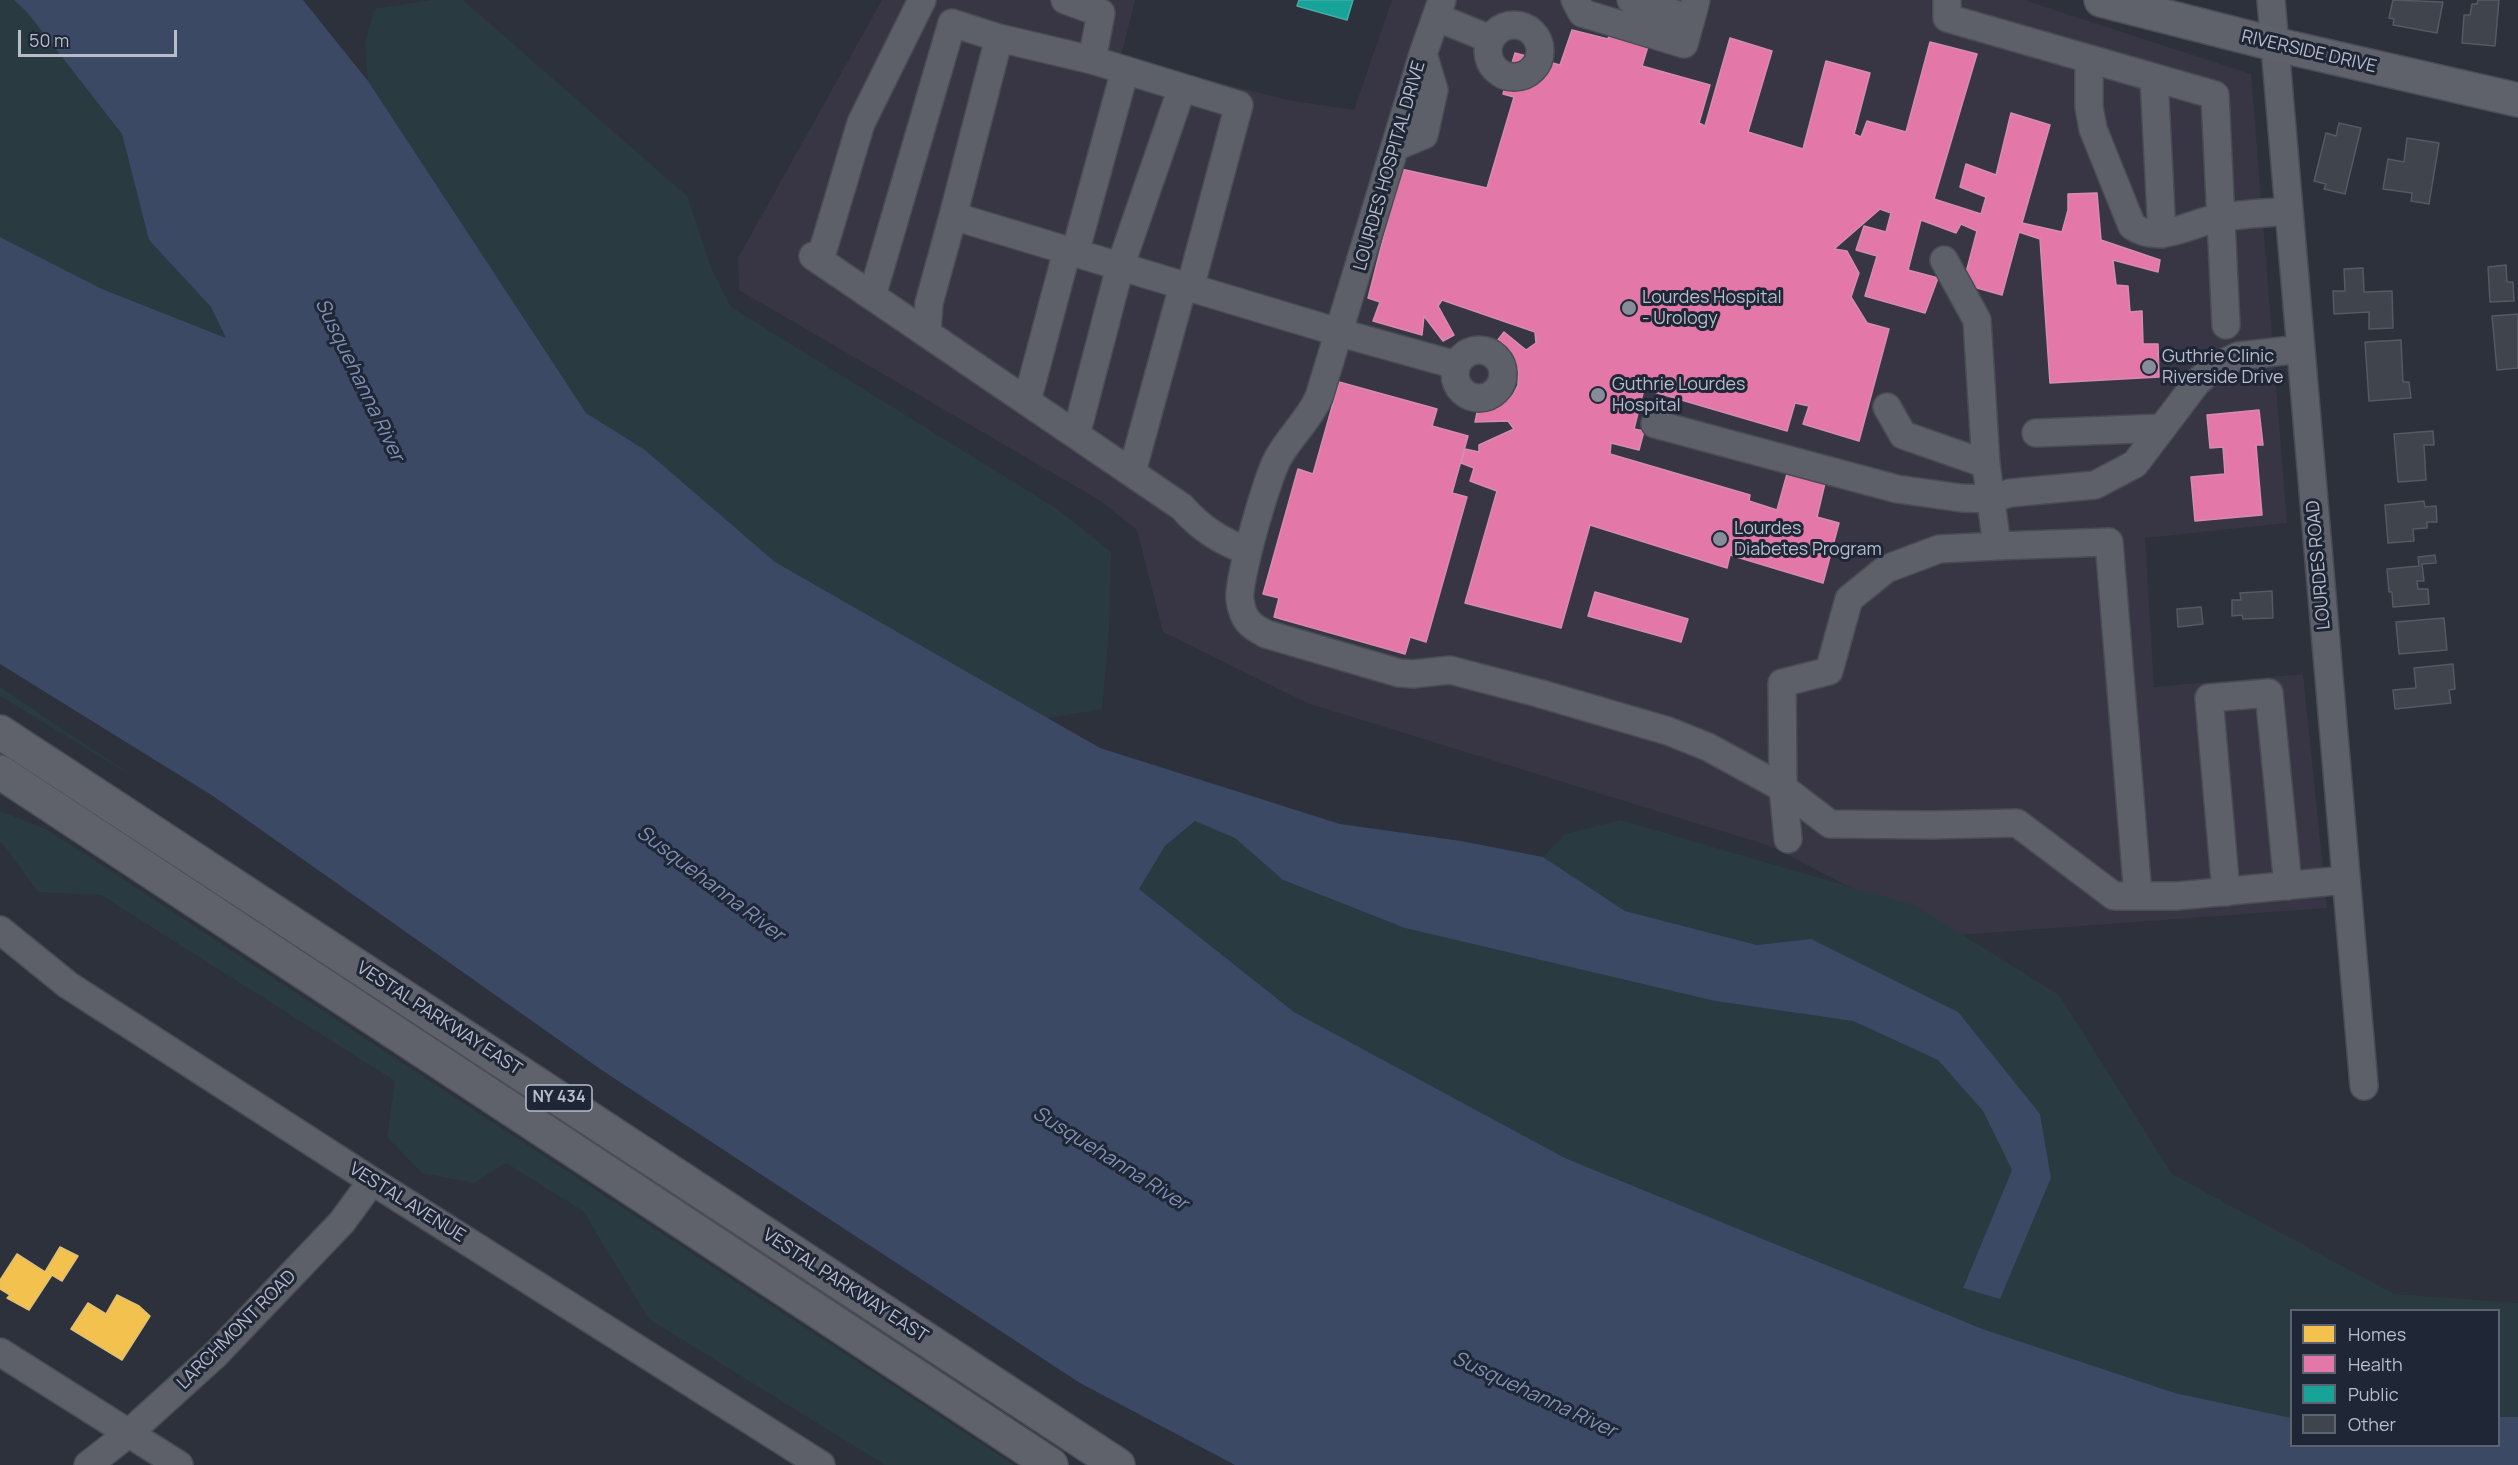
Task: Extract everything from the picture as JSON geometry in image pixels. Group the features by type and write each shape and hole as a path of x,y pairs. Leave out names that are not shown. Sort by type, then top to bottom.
{"main road":[{"name":"RIVERSIDE DRIVE","path":"2102,0 2274,44 2518,100"},
{"name":"VESTAL PARKWAY EAST","path":"0,732 1118,1465"},
{"name":"VESTAL PARKWAY EAST","path":"0,772 1052,1465"}],"street":[{"path":"1065,0 1101,13 1092,60"},
{"path":"1575,0 1582,13 1684,44 1694,9 1631,0"},
{"path":"1947,0 1947,18 2214,95 2226,325"},
{"name":"LOURDES ROAD","path":"2271,0 2364,1086"},
{"path":"1132,472 1239,105 1092,60 999,38 952,23 919,4 861,123 816,258 1132,472 1182,507 1213,535 1248,551"},
{"path":"1439,8 1490,39"},
{"name":"LOURDES HOSPITAL DRIVE","path":"1439,8 1423,54 1341,333 1312,413 1276,460 1248,551 1239,597 1248,624 1266,634 1335,644 1400,673 1450,670 1657,728 1707,747 1783,788"},
{"path":"872,296 952,23"},
{"path":"927,333 929,303 954,216 999,38"},
{"path":"2089,60 2089,107 2093,129 2128,220 2139,231 2162,234 2221,217 2289,211"},
{"path":"1027,401 1125,70"},
{"path":"2154,78 2162,234"},
{"path":"1076,435 1120,267 1182,88"},
{"path":"954,216 1186,287 1456,365"},
{"path":"1944,260 1977,320 1986,464 1997,546"},
{"path":"1655,424 1897,489 1961,498 1990,499 2010,493 2095,485 2135,464 2197,382 2215,367 2238,356 2301,349"},
{"path":"1887,407 1903,435 1986,464"},
{"path":"2036,433 2162,428"},
{"path":"1788,839 1783,788 1782,683 1829,671 1849,598 1886,569 1939,549 2109,542 2138,896"},
{"path":"2226,892 2209,698 2269,693 2288,886"},
{"path":"1783,788 1830,824 2018,823 2114,896 2177,896 2346,880"},
{"name":"VESTAL AVENUE","path":"0,930 68,985 811,1462"},
{"name":"LARCHMONT ROAD","path":"88,1465 129,1433 215,1356 342,1222 372,1181"},
{"path":"0,1352 179,1465"}],"shaded area":[{"path":"0,0 14,0 27,11 122,134 149,240 211,307 227,339 102,289 0,237"},
{"path":"431,0 463,0 687,196 711,267 731,307 1057,509 1111,552 1109,630 1102,709 1047,718 775,562 645,450 586,413 368,81 365,44 374,9"},
{"name":"Guthrie Lourdes Hospital","path":"882,0 1135,0 1121,57 1287,100 1354,110 1392,0 2024,0 2251,74 2287,523 2145,538 2154,687 2303,674 2327,908 1945,936 1770,846 1307,703 1163,632 1137,530 1099,500 739,290 738,258"},
{"path":"0,687 137,779 0,696"},
{"path":"0,811 48,830 1014,1465 885,1465 649,1319 583,1211 506,1163 474,1183 422,1173 387,1137 395,1081 101,895 38,892 0,843"},
{"path":"1620,820 1916,906 2059,995 2172,1174 2394,1294 2518,1303 2518,1417 2500,1417 2500,1309 2290,1309 2290,1418 2175,1393 1985,1330 1565,1158 1294,1012 1139,889 1165,846 1196,821 1235,838 1283,880 1405,928 1715,1001 1853,1021 1938,1060 1983,1111 2012,1170 1963,1287 2000,1299 2051,1178 2040,1114 1811,939 1758,945 1625,911 1543,857 1565,834"}],"water":[{"name":"Susquehanna River","path":"14,0 303,0 368,81 586,413 645,450 775,562 1100,748 1340,824 1461,841 1543,857 1625,911 1757,945 1811,939 1958,1012 2040,1114 2051,1178 2000,1299 1963,1288 2012,1170 1983,1111 1938,1060 1853,1021 1715,1001 1405,928 1283,880 1235,838 1195,821 1165,846 1139,889 1294,1012 1565,1158 1985,1330 2175,1393 2290,1418 2290,1447 2500,1447 2500,1417 2518,1417 2518,1465 1235,1465 1080,1383 603,1071 213,796 0,664 0,237 102,289 226,338 211,307 149,240 122,134 27,12"}],"building: Homes":[{"path":"60,1247 78,1256 62,1281 52,1275 29,1310 7,1298 10,1295 0,1289 0,1280 17,1254 45,1272"},
{"path":"117,1295 139,1306 150,1316 122,1360 71,1329 88,1303 106,1314"}],"building: Health":[{"path":"1617,9 1656,20 1642,66 1710,85 1699,123 1705,126 1730,38 1772,51 1748,132 1803,149 1826,61 1870,73 1854,134 1861,137 1867,121 1906,132 1930,42 1977,54 1934,199 1981,214 1986,197 1960,187 1966,164 1996,175 2011,113 2050,125 2022,223 2062,232 2068,210 2068,194 2097,193 2101,240 2160,260 2158,272 2113,260 2116,285 2128,286 2130,312 2142,311 2143,344 2158,344 2159,377 2050,383 2040,239 2019,232 2002,295 1963,284 1977,231 1961,224 1956,233 1921,220 1908,270 1938,278 1925,313 1865,296 1877,256 1856,250 1864,226 1886,232 1891,213 1880,209 1834,249 1847,251 1859,273 1851,297 1867,323 1889,329 1859,441 1803,424 1809,406 1795,403 1787,431 1644,389 1634,429 1644,431 1639,450 1611,443 1610,454 1750,495 1749,501 1777,510 1787,474 1825,483 1817,517 1839,523 1823,583 1730,555 1727,568 1590,525 1561,628 1465,603 1497,491 1470,481 1474,468 1461,463 1465,449 1479,452 1479,445 1514,429 1508,421 1475,422 1479,404 1496,404 1513,395 1518,385 1518,370 1509,358 1494,345 1504,332 1526,350 1536,343 1535,332 1442,300 1438,306 1454,335 1443,341 1424,316 1422,335 1373,321 1380,302 1368,298 1401,169 1487,188 1514,97 1503,94 1515,53 1560,65 1572,30 1608,39"},
{"path":"1339,382 1437,409 1432,426 1468,436 1452,493 1467,497 1426,642 1410,637 1405,654 1274,617 1279,598 1263,594 1298,469 1313,474"},
{"path":"2259,410 2263,445 2256,445 2262,515 2195,521 2191,477 2225,474 2223,447 2210,448 2207,415"},
{"path":"1595,592 1688,619 1681,642 1588,616"}],"building: Public":[{"path":"1299,0 1353,0 1347,20 1297,6"}],"building: Other":[{"path":"2393,0 2443,2 2437,33 2393,25 2394,19 2389,18"},
{"path":"2478,0 2499,0 2495,46 2462,43 2464,15 2470,15 2472,4 2477,4"},
{"path":"2339,123 2361,128 2345,194 2324,189 2326,184 2314,181 2326,133 2336,136"},
{"path":"2407,138 2439,143 2429,204 2411,201 2412,193 2383,189 2388,159 2404,162"},
{"path":"2506,265 2507,282 2513,282 2514,301 2490,302 2488,267"},
{"path":"2363,268 2364,292 2392,291 2393,328 2369,329 2369,312 2334,314 2333,291 2345,291 2344,269"},
{"path":"2518,314 2518,368 2497,370 2492,316"},
{"path":"2401,340 2403,382 2409,382 2411,398 2369,401 2365,342"},
{"path":"2433,431 2434,445 2424,445 2426,480 2398,482 2394,434"},
{"path":"2424,501 2425,507 2436,506 2437,522 2427,522 2427,528 2413,529 2414,541 2388,543 2385,505"},
{"path":"2435,555 2436,563 2422,564 2424,581 2417,581 2418,589 2428,589 2429,604 2393,607 2387,569 2419,566 2418,557"},
{"path":"2272,591 2273,618 2243,619 2242,615 2232,616 2232,600 2241,600 2240,593"},
{"path":"2201,607 2203,624 2178,627 2177,609"},
{"path":"2444,618 2447,650 2399,654 2396,622"},
{"path":"2453,664 2455,689 2449,690 2451,703 2395,709 2393,690 2416,688 2414,668"}],"place":[{"name":"Lourdes Hospital - Urology","path":"1629,308"},
{"name":"Guthrie Clinic Riverside Drive","path":"2149,367"},
{"name":"Guthrie Lourdes Hospital","path":"1598,395"},
{"name":"Lourdes Diabetes Program","path":"1720,539"}]}
